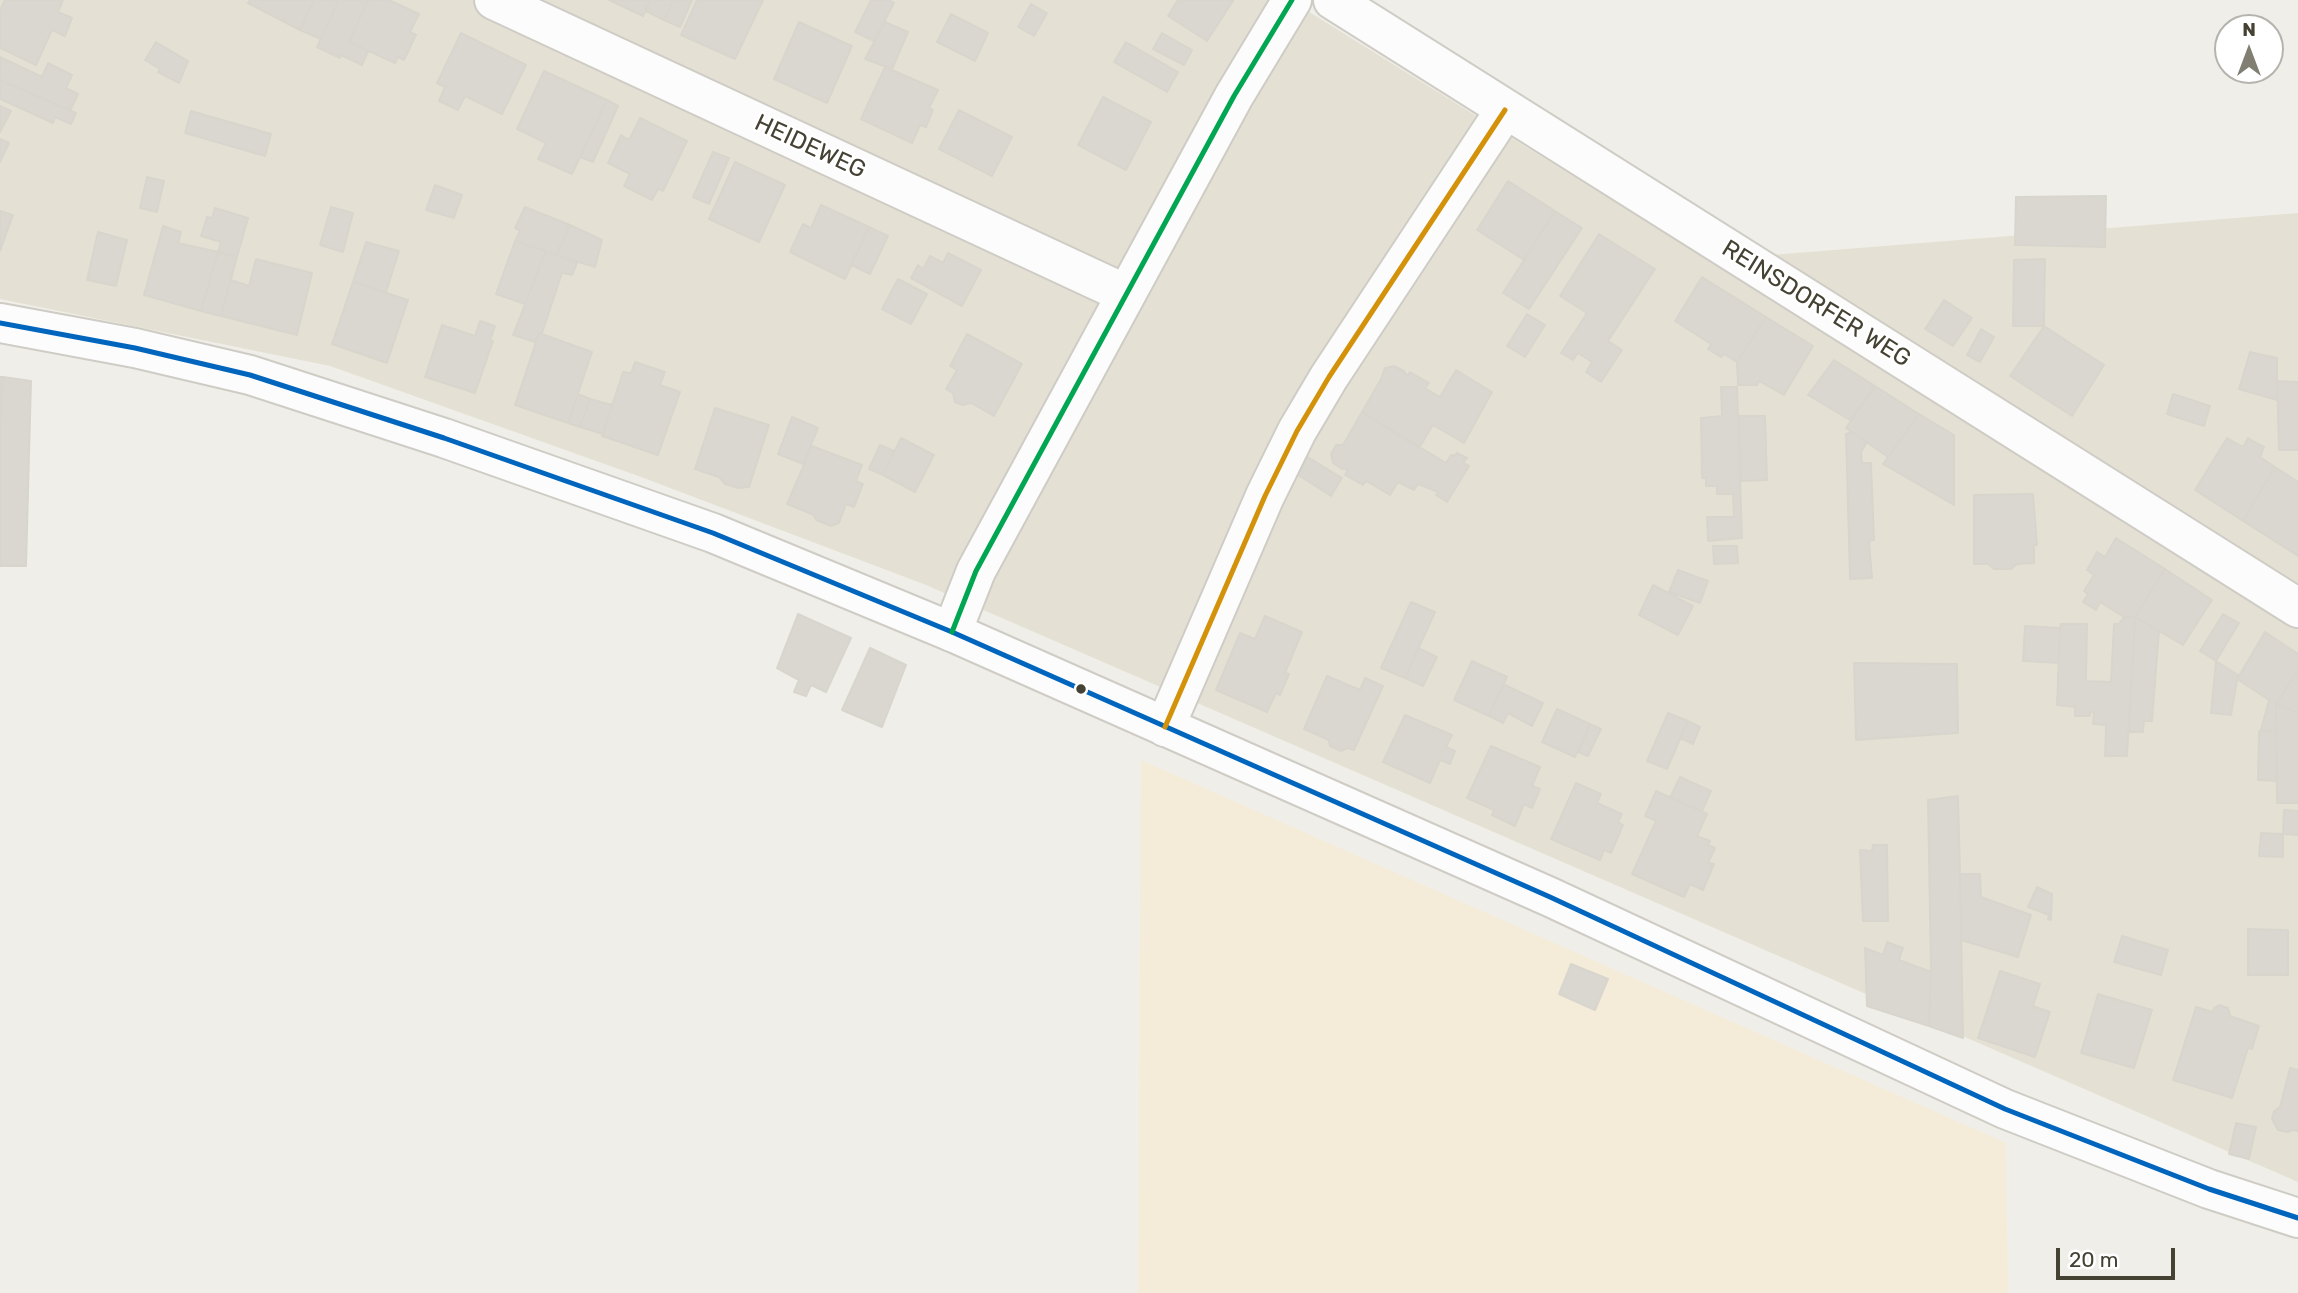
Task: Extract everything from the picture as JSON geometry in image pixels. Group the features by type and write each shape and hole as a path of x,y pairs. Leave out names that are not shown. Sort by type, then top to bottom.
{"street":[{"name":"HEIDEWEG","path":"494,0 1126,294"},
{"path":"952,632 976,571 1234,96 1292,0"},
{"name":"REINSDORFER WEG","path":"1334,0 2298,608"},
{"path":"1165,727 1265,496 1297,431 1329,377 1506,110"},
{"path":"0,323 135,348 250,376 529,466 713,533 952,632 1550,897 2005,1109 2209,1189 2298,1217"}],"shaded area":[{"path":"0,0 1290,0 1708,260 2298,213 2298,1182 926,585 641,477 330,366 0,299"},
{"path":"1141,760 2006,1143 2008,1293 1138,1293"}],"building":[{"path":"5,0 63,0 58,12 72,18 65,36 52,30 36,65 0,48 0,10"},
{"path":"250,0 314,0 300,30 248,3"},
{"path":"314,0 339,0 321,39 300,30"},
{"path":"339,0 368,0 349,42 368,51 362,65 317,47"},
{"path":"368,0 389,0 419,14 410,32 416,35 404,60 398,57 395,63 349,42"},
{"path":"609,0 651,0 643,16"},
{"path":"651,0 673,0 664,20 646,11"},
{"path":"673,0 692,0 680,27 664,20"},
{"path":"697,0 763,0 735,59 681,35"},
{"path":"871,0 888,0 894,3 874,41 855,32"},
{"path":"1178,0 1233,1 1207,41 1168,16"},
{"path":"1031,4 1047,13 1034,36 1018,27"},
{"path":"951,14 988,33 975,61 937,42"},
{"path":"799,22 852,46 827,103 774,79"},
{"path":"885,22 908,32 892,69 865,59"},
{"path":"461,33 526,65 502,114 465,96 458,110 439,101 445,87 437,83"},
{"path":"1162,33 1192,50 1184,65 1153,49"},
{"path":"156,42 188,61 179,83 158,72 160,69 145,60"},
{"path":"1126,42 1178,72 1167,92 1114,62"},
{"path":"0,57 42,77 48,63 72,75 66,88 78,94 70,111 0,80"},
{"path":"885,67 938,90 929,108 933,110 926,127 920,125 912,143 861,119"},
{"path":"544,71 607,100 572,174 538,159 546,143 517,129"},
{"path":"0,80 76,113 71,124 55,117 53,123 0,99"},
{"path":"1103,97 1151,122 1126,170 1078,145"},
{"path":"607,100 618,106 593,162 580,157"},
{"path":"0,106 11,111 0,132"},
{"path":"959,110 1012,137 992,176 939,149"},
{"path":"191,111 271,134 265,156 185,133"},
{"path":"640,118 687,141 663,191 658,189 652,200 624,186 630,174 608,163 621,135 629,140"},
{"path":"0,139 9,143 0,162"},
{"path":"713,152 729,158 709,204 693,197"},
{"path":"735,162 785,185 759,242 709,219"},
{"path":"147,177 164,181 157,212 140,208"},
{"path":"1508,181 1555,211 1524,260 1477,230"},
{"path":"435,185 462,195 454,218 426,210"},
{"path":"2106,196 2105,247 2015,245 2016,197"},
{"path":"821,205 869,227 845,279 790,252 803,224 811,228"},
{"path":"331,207 353,213 343,252 320,245"},
{"path":"525,207 570,225 556,255 515,241 520,231 515,228"},
{"path":"215,208 248,218 237,257 218,252 221,242 201,236 207,217 212,218"},
{"path":"0,211 13,215 0,251"},
{"path":"1555,211 1582,228 1529,309 1503,293"},
{"path":"570,225 602,240 595,267 556,255"},
{"path":"163,226 181,232 178,243 218,252 201,311 144,295"},
{"path":"869,227 888,236 870,274 851,265"},
{"path":"98,232 127,240 116,286 87,280"},
{"path":"1599,234 1655,269 1608,341 1622,350 1601,382 1586,372 1592,362 1578,353 1573,360 1561,353 1587,313 1560,296"},
{"path":"515,241 546,251 525,304 496,294"},
{"path":"366,242 399,251 386,292 353,282"},
{"path":"546,251 577,263 572,275 562,273 542,333 539,333 535,342 513,335"},
{"path":"218,252 237,257 221,316 201,311"},
{"path":"948,253 981,270 962,306 911,278 918,265 923,269 930,256 943,263"},
{"path":"256,259 312,273 297,335 221,316 231,280 249,286"},
{"path":"2045,259 2044,326 2013,326 2014,260"},
{"path":"1702,277 1766,317 1737,362 1708,349 1711,344 1675,321"},
{"path":"898,279 927,294 911,324 882,309"},
{"path":"353,282 408,300 387,363 332,344"},
{"path":"1944,300 1972,318 1953,346 1925,329"},
{"path":"1527,314 1545,325 1525,357 1507,346"},
{"path":"1766,317 1813,346 1784,395 1759,381 1757,385 1738,385 1737,362"},
{"path":"480,321 495,326 490,341 493,341 475,393 425,377 442,325 475,336"},
{"path":"2044,326 2104,365 2072,416 2010,376"},
{"path":"1981,329 1994,337 1980,362 1967,355"},
{"path":"539,333 592,352 568,423 515,405"},
{"path":"967,334 1022,364 994,416 971,403 963,405 955,402 953,393 946,389 957,370 950,366"},
{"path":"2250,352 2277,358 2277,400 2239,389"},
{"path":"1834,360 1875,386 1850,420 1808,395"},
{"path":"635,362 665,372 660,385 680,392 658,455 602,436 623,372 631,373"},
{"path":"1394,366 1404,371 1407,376 1410,372 1429,383 1425,388 1440,397 1456,370 1492,392 1464,443 1433,425 1419,448 1362,412 1385,368"},
{"path":"0,377 3,377 0,425"},
{"path":"3,377 31,381 26,566 0,566 0,425"},
{"path":"2277,381 2298,382 2298,450 2279,450"},
{"path":"1875,386 1919,414 1888,457 1846,428"},
{"path":"1721,387 1737,387 1742,538 1708,541 1707,517 1734,517 1733,494 1717,494 1717,486 1706,486 1706,478 1702,478 1701,418 1722,416"},
{"path":"578,394 590,399 580,427 568,423"},
{"path":"2173,394 2210,406 2204,426 2167,414"},
{"path":"590,399 612,405 603,434 580,427"},
{"path":"715,408 769,425 749,487 738,488 725,484 719,477 695,469"},
{"path":"1362,412 1446,463 1451,455 1457,453 1467,458 1463,463 1469,466 1447,502 1436,495 1438,492 1418,484 1414,490 1398,482 1390,495 1366,481 1363,485 1345,475 1348,469 1342,469 1333,463 1331,454 1336,445 1343,445"},
{"path":"1919,414 1954,435 1954,505 1883,464"},
{"path":"1739,416 1765,416 1767,480 1741,481"},
{"path":"792,417 818,428 803,464 778,454"},
{"path":"1851,432 1867,442 1861,452 1862,463 1871,463 1874,540 1869,541 1872,578 1850,579 1846,434"},
{"path":"901,438 934,455 915,492 883,475"},
{"path":"2227,438 2243,447 2248,438 2264,447 2260,457 2275,467 2243,521 2195,490"},
{"path":"880,445 894,451 883,475 869,469"},
{"path":"812,446 862,465 856,481 863,484 854,507 846,504 839,523 831,526 816,520 814,515 787,504"},
{"path":"1306,456 1342,478 1331,496 1295,473"},
{"path":"2275,467 2298,482 2298,556 2243,521"},
{"path":"2033,494 2037,545 2034,545 2034,563 2017,564 2011,569 1994,569 1988,564 1974,564 1974,495"},
{"path":"2116,538 2165,569 2135,617 2124,617 2100,602 2096,610 2083,602 2088,594 2084,591 2094,575 2087,570 2097,552 2105,557"},
{"path":"1713,546 1737,546 1738,563 1714,564"},
{"path":"2165,569 2212,600 2183,645 2135,617"},
{"path":"1678,570 1708,581 1700,603 1669,592"},
{"path":"1653,585 1693,606 1678,635 1639,615"},
{"path":"1411,602 1435,612 1405,678 1381,668"},
{"path":"798,614 851,638 826,692 811,685 806,696 794,692 799,680 777,668"},
{"path":"2223,614 2239,623 2216,661 2200,651"},
{"path":"1265,616 1302,632 1285,673 1289,674 1280,695 1276,693 1267,712 1216,690 1240,633 1255,639"},
{"path":"2124,617 2135,617 2127,756 2105,756 2106,725 2093,724 2094,712 2090,712 2090,716 2075,716 2075,707 2057,705 2060,628 2061,624 2087,624 2086,681 2111,682 2114,624 2119,624"},
{"path":"2135,617 2159,631 2152,721 2144,721 2143,732 2129,732"},
{"path":"2025,626 2060,628 2059,663 2023,661"},
{"path":"2265,632 2298,654 2298,670 2276,704 2276,731 2261,730 2269,700 2237,679"},
{"path":"870,648 906,665 882,727 842,710"},
{"path":"1418,648 1437,657 1423,686 1405,678"},
{"path":"1472,661 1507,677 1489,716 1454,700"},
{"path":"2216,661 2238,675 2231,715 2211,713"},
{"path":"1854,663 1957,664 1958,733 1856,740"},
{"path":"2298,670 2298,713 2276,704"},
{"path":"1327,676 1360,690 1365,678 1383,686 1354,750 1348,748 1341,751 1330,746 1329,740 1304,729"},
{"path":"1503,684 1543,703 1532,726 1508,713 1503,723 1489,716"},
{"path":"2276,704 2298,713 2298,803 2277,803"},
{"path":"1557,709 1590,724 1575,757 1542,742"},
{"path":"1668,713 1688,721 1667,769 1647,761"},
{"path":"1405,715 1452,735 1446,747 1455,751 1450,764 1440,760 1430,783 1383,762"},
{"path":"1688,721 1700,727 1693,744 1680,738"},
{"path":"1590,724 1601,729 1588,756 1578,752"},
{"path":"2259,731 2276,731 2277,781 2258,780"},
{"path":"1491,746 1540,767 1532,786 1540,789 1532,808 1524,804 1515,826 1492,815 1494,810 1467,798"},
{"path":"1680,777 1711,791 1702,811 1670,798"},
{"path":"1576,783 1601,794 1597,803 1622,814 1618,822 1623,825 1611,853 1604,850 1600,860 1551,839"},
{"path":"1656,791 1707,814 1697,836 1710,841 1708,845 1715,848 1708,863 1714,864 1703,890 1690,884 1684,897 1632,874 1656,821 1645,816"},
{"path":"1958,796 1963,1038 1929,1026 1931,972 1928,800"},
{"path":"2284,810 2298,811 2298,835 2283,834"},
{"path":"2261,833 2283,834 2283,857 2259,856"},
{"path":"1873,845 1887,845 1888,921 1863,921 1860,850 1872,851"},
{"path":"1960,874 1980,874 1981,897 2031,915 2018,957 1961,940"},
{"path":"2037,887 2052,894 2051,920 2048,919 2049,915 2028,907"},
{"path":"2248,929 2288,930 2288,975 2248,975"},
{"path":"2122,936 2168,950 2161,975 2114,962"},
{"path":"1887,942 1903,948 1899,960 1931,972 1929,1026 1867,1006 1865,948 1883,955"},
{"path":"1571,964 1608,979 1595,1010 1559,994"},
{"path":"2000,971 2040,984 2033,1006 2050,1012 2035,1057 1978,1038"},
{"path":"2098,994 2152,1010 2134,1068 2081,1053"},
{"path":"2219,1005 2228,1008 2230,1016 2259,1026 2252,1049 2248,1048 2232,1098 2173,1080 2196,1007 2213,1012"},
{"path":"2290,1068 2298,1070 2298,1131 2288,1132 2278,1130 2272,1119 2274,1111 2280,1107"},
{"path":"2236,1123 2256,1127 2249,1159 2229,1154"}],"transit line":[{"path":"952,632 976,571 1234,96 1292,0"},
{"path":"1165,727 1265,496 1297,431 1329,377 1505,110"},
{"path":"0,323 135,348 250,375 444,438 713,533 952,632 1550,897 2005,1109 2209,1189 2298,1218"}]}
